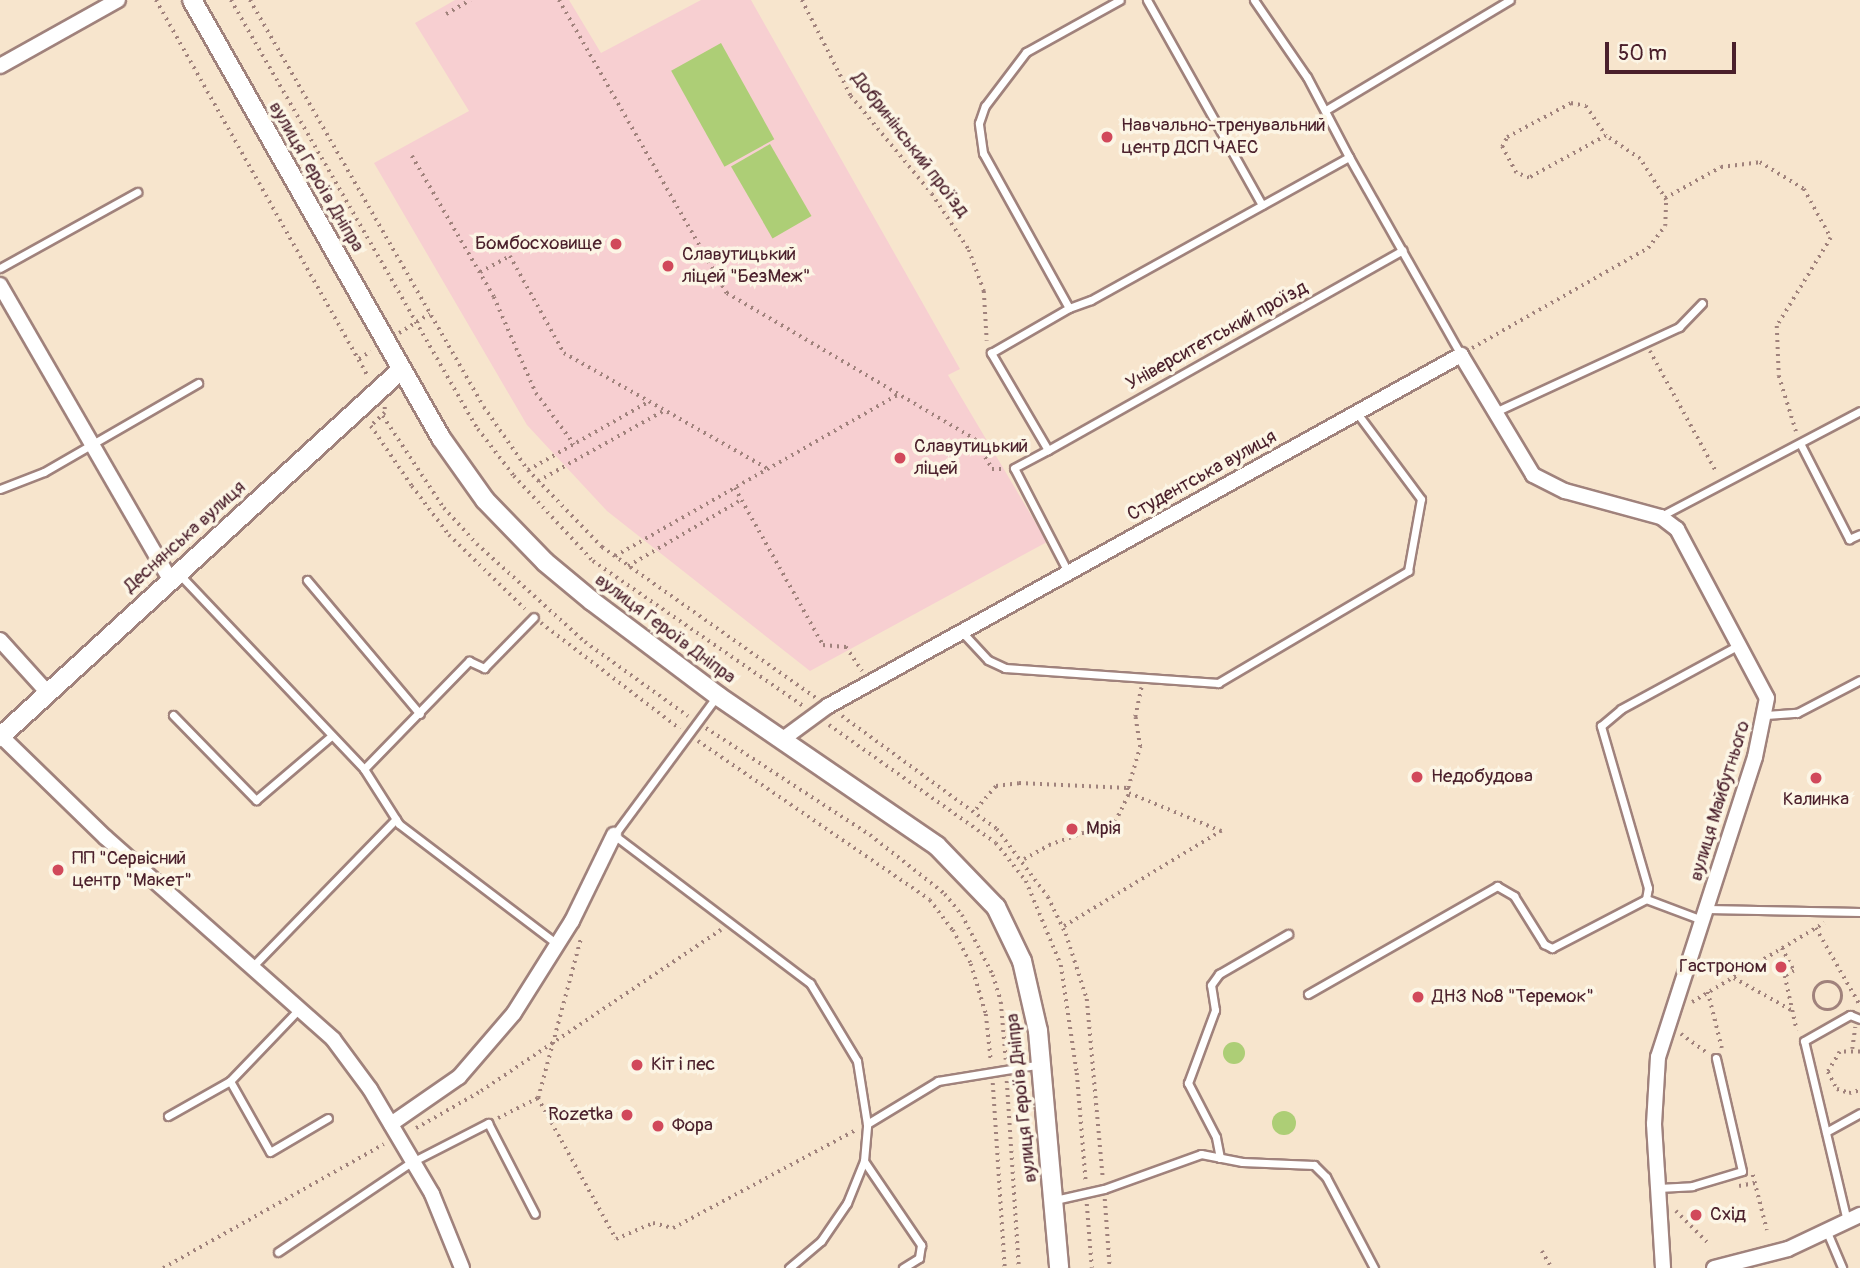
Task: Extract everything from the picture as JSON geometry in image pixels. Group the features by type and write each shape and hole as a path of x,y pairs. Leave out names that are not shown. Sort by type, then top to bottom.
{"street":[{"path":"0,66 118,0"},
{"name":"вулиця Героїв Дніпра","path":"192,0 461,471 507,525 565,579 718,696 950,856 988,897 1022,961 1042,1064 1059,1268"},
{"path":"0,285 91,445 174,576"},
{"name":"Студентська вулиця","path":"783,739 822,711 961,631 1461,355"},
{"name":"вулиця Майбутнього","path":"1461,355 1522,460 1540,481 1661,517 1677,529 1764,690 1766,715 1670,1019 1655,1079 1663,1268"},
{"name":"Деснянська вулиця","path":"1,737 401,370"},
{"path":"0,640 48,693"},
{"path":"1,737 116,847 300,1008 341,1049 391,1124 410,1163 432,1194 462,1268"},
{"path":"391,1124 459,1077 514,1013 572,921 614,835"},
{"path":"1714,1268 1776,1253 1854,1218"}],"lane":[{"path":"1069,308 983,153 979,123 985,106 1026,52 1120,0"},
{"path":"1147,0 1262,205"},
{"path":"1254,0 1285,41 1326,110 1461,355"},
{"path":"1326,110 1510,0"},
{"path":"1048,450 991,352 1069,308 1091,300 1349,156"},
{"path":"0,268 136,192"},
{"name":"Університетський проїзд","path":"1014,468 1403,250"},
{"path":"1494,412 1679,327 1702,303"},
{"path":"0,489 16,486 198,383"},
{"path":"1661,517 1801,445 1860,411"},
{"path":"961,631 988,660 1005,668 1218,683 1408,571 1421,499 1357,413"},
{"path":"1801,445 1849,539 1860,534"},
{"path":"1014,468 1068,572"},
{"path":"174,576 330,737 365,769 396,819 558,944"},
{"path":"307,580 420,715"},
{"path":"365,769 470,662 484,668 534,617"},
{"path":"1646,899 1648,888 1601,726 1621,709 1741,644"},
{"path":"1766,715 1797,713 1860,680"},
{"path":"718,696 614,835 810,984 857,1061 867,1124 864,1161 840,1217 789,1268"},
{"path":"173,715 256,800 330,737"},
{"path":"253,966 396,819"},
{"path":"1308,994 1497,886 1514,896 1544,944 1552,948 1646,899 1705,914 1847,910 1860,912"},
{"path":"1220,1158 1216,1137 1188,1083 1215,1010 1211,985 1219,974 1287,934"},
{"path":"168,1116 230,1081 300,1008"},
{"path":"1854,1218 1826,1132 1804,1041 1846,1017 1858,1018"},
{"path":"1658,1188 1692,1186 1742,1171 1716,1058"},
{"path":"867,1124 927,1085 1042,1064"},
{"path":"230,1081 270,1152 328,1118"},
{"path":"1826,1132 1860,1113"},
{"path":"278,1252 410,1163 488,1123 535,1214"},
{"path":"1054,1200 1104,1189 1195,1155 1318,1167 1374,1268"},
{"path":"864,1161 921,1245 919,1258 903,1268"},
{"path":"1827,1232 1842,1268"}],"path":[{"path":"156,0 386,409 383,416 371,426 434,517 534,617 687,734 929,900 953,930 980,990 992,1071 1004,1268"},
{"path":"231,0 478,429 514,477 593,561 975,810 1024,859 1063,927 1089,1013 1110,1268"},
{"path":"250,0 484,407 528,470 581,529 822,711"},
{"path":"446,14 470,0"},
{"path":"559,0 727,293 975,439 992,469 1014,468"},
{"name":"Добринінський проїзд","path":"802,0 851,96 932,194 970,250 984,291 991,352"},
{"path":"1461,355 1648,248 1665,226 1665,198 1640,159 1606,136 1586,106 1572,103 1507,137 1502,147 1516,173 1529,178 1606,136"},
{"path":"412,156 480,272 530,382 574,444"},
{"path":"1665,198 1721,167 1759,162 1804,189 1831,237 1777,326 1779,376 1801,445"},
{"path":"480,272 510,256 564,353 768,469"},
{"path":"1645,342 1724,484"},
{"path":"615,556 899,394"},
{"path":"528,470 650,401"},
{"path":"537,481 665,410"},
{"path":"383,416 444,508 477,544 585,642 696,722 870,835 945,894 972,931 993,975 1001,1002 1019,1268"},
{"path":"735,488 823,645 846,647 869,684"},
{"path":"628,566 741,500"},
{"path":"1024,859 1049,845 1115,822 1129,790 1140,747 1135,717 1143,676"},
{"path":"975,810 996,786 1129,790 1221,831 1063,927"},
{"path":"1716,1058 1670,1019 1847,910"},
{"path":"572,921 581,939 538,1098 617,1239 653,1223 673,1228 867,1124"},
{"path":"1816,928 1860,1005"},
{"path":"1733,978 1793,1011"},
{"path":"1825,982 1836,984 1842,993 1840,1004 1831,1010 1820,1008 1814,999 1816,988 1825,982"},
{"path":"1852,1049 1858,1018"},
{"path":"1860,1052 1852,1049 1831,1059 1829,1078 1843,1092 1860,1090"},
{"path":"488,1123 538,1098"},
{"path":"1731,1188 1755,1183"},
{"path":"1087,1194 1092,1268"},
{"path":"1670,1205 1709,1244"},
{"path":"1542,1251 1552,1268"}],"shaded area":[{"name":"Славутицький ліцей \"БезМеж\"","path":"455,0 569,0 601,53 701,0 751,0 960,369 948,375 1047,542 810,671 607,511 527,425 374,163 469,111 415,23"}],"green space":[{"path":"721,43 774,139 724,167 671,71"},
{"path":"770,144 812,216 773,238 731,166"},
{"path":"1234,1042 1242,1045 1245,1053 1242,1061 1234,1064 1226,1061 1223,1053 1226,1045"},
{"path":"1284,1111 1292,1115 1296,1123 1292,1131 1284,1135 1276,1131 1272,1123 1276,1115"}],"place":[{"name":"Навчально-тренувальний центр ДСП ЧАЕС","path":"1107,137"},
{"name":"Бомбосховище","path":"616,244"},
{"name":"Славутицький ліцей \"БезМеж\"","path":"668,266"},
{"name":"Славутицький ліцей","path":"900,458"},
{"name":"Недобудова","path":"1417,777"},
{"name":"Калинка","path":"1816,778"},
{"name":"Мрiя","path":"1072,829"},
{"name":"ПП \"Сервісний центр \"Макет\"","path":"58,870"},
{"name":"Гастроном","path":"1781,967"},
{"name":"ДНЗ №8 \"Теремок\"","path":"1418,997"},
{"name":"Кіт і пес","path":"637,1065"},
{"name":"Rozetka","path":"627,1115"},
{"name":"Фора","path":"658,1126"},
{"name":"Схід","path":"1696,1215"}]}
